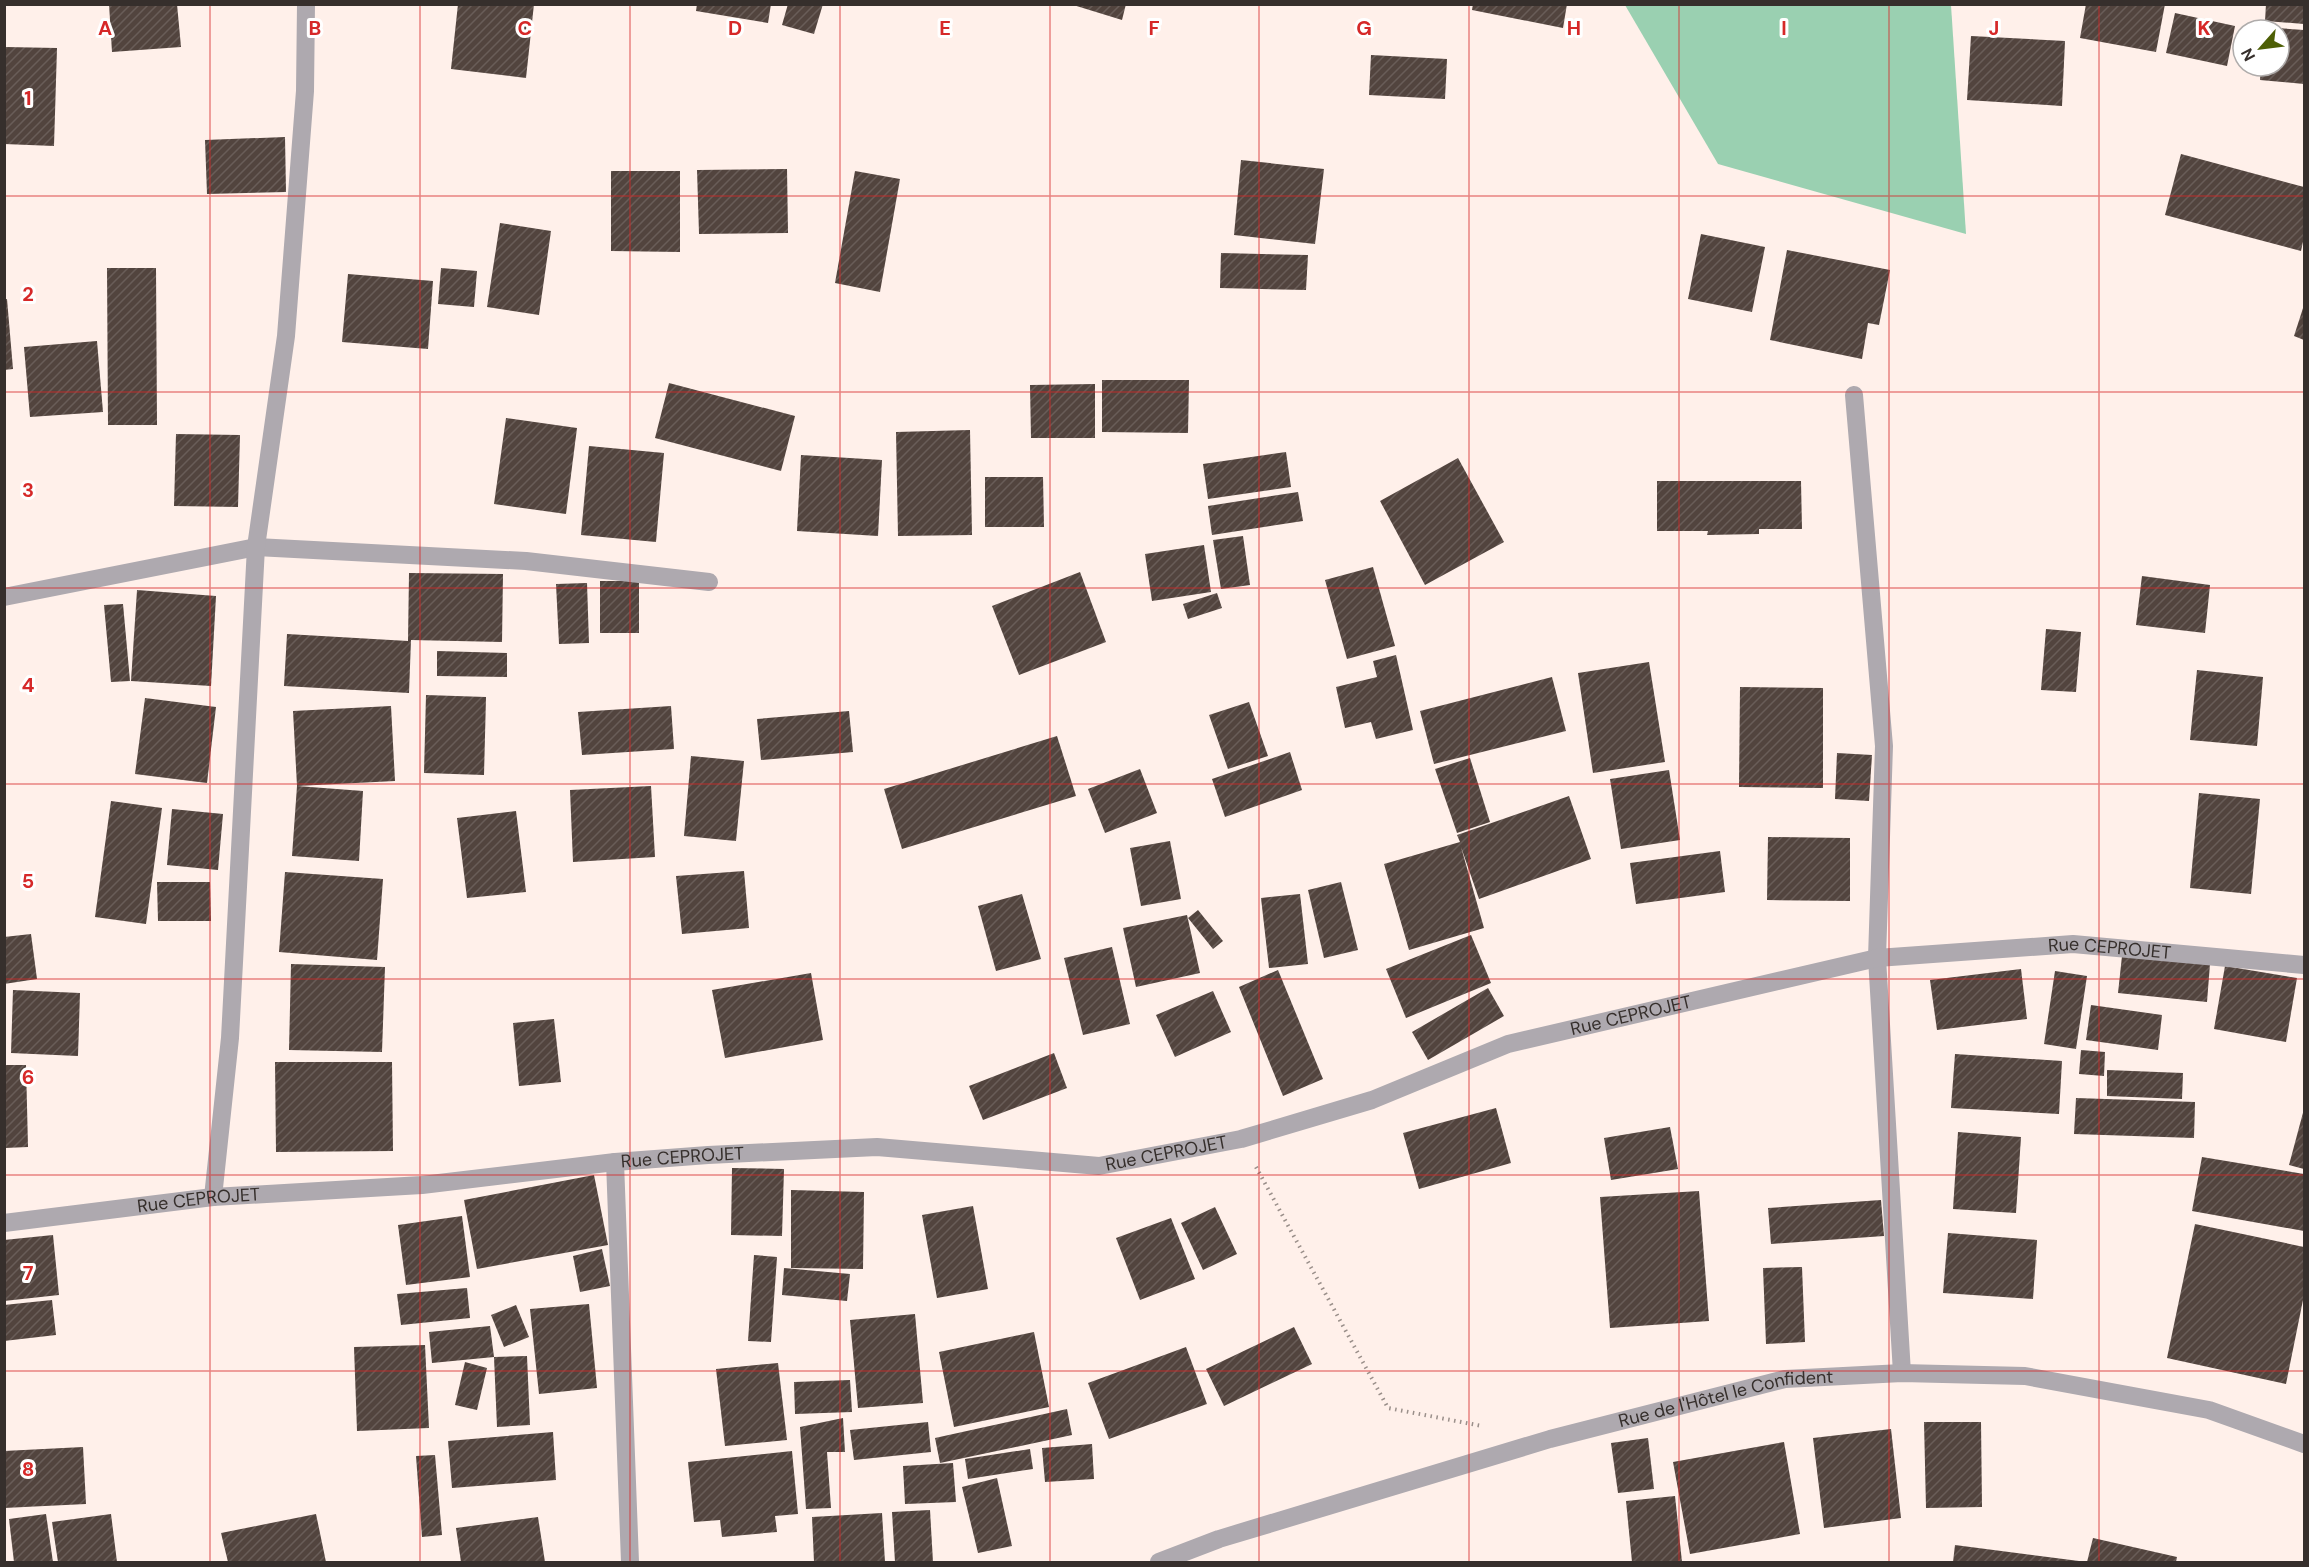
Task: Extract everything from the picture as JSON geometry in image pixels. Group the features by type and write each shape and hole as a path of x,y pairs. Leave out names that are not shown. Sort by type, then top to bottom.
{"street":[{"path":"213,1197 230,1038 256,547 286,336 305,91 306,4"},
{"path":"1854,395 1884,746 1877,958 1902,1373"},
{"path":"4,597 256,547 526,561 709,582"},
{"name":"Rue CEPROJET","path":"4,1222 213,1197 422,1185 615,1162 877,1147 1099,1166 1241,1139 1372,1100 1508,1044 1877,958 2073,944 2304,965"},
{"path":"615,1162 630,1563"},
{"name":"Rue de l'Hôtel le Confident","path":"1159,1563 1219,1539 1550,1439 1785,1379 1902,1373 2025,1376 2209,1410 2304,1444"}],"path":[{"path":"1241,1139 1388,1408 1492,1428"}],"green space":[{"path":"1625,5 1951,5 1966,234 1718,164"}],"building":[{"path":"109,4 177,4 181,47 112,52"},
{"path":"458,4 534,4 526,78 451,69"},
{"path":"697,4 771,4 768,23 696,11"},
{"path":"788,4 823,4 814,34 782,25"},
{"path":"1070,4 1126,4 1122,20"},
{"path":"1473,4 1567,4 1563,28 1472,10"},
{"path":"2086,4 2165,4 2156,52 2080,38"},
{"path":"2266,4 2304,4 2304,24 2291,23 2291,18 2265,18"},
{"path":"2175,13 2231,25 2231,46 2227,66 2166,53"},
{"path":"2291,29 2304,30 2304,84 2260,80 2260,78 2291,78"},
{"path":"1971,36 2065,41 2062,106 1967,100"},
{"path":"6,47 57,48 54,146 4,144"},
{"path":"1371,55 1447,59 1445,99 1369,95"},
{"path":"285,137 286,192 207,194 205,140"},
{"path":"2181,154 2304,187 2304,237 2301,251 2165,215"},
{"path":"1241,160 1324,169 1315,244 1234,235"},
{"path":"787,169 788,233 699,234 697,170"},
{"path":"611,171 680,171 680,252 611,251"},
{"path":"855,171 900,179 880,292 835,283"},
{"path":"500,223 551,231 539,315 487,307"},
{"path":"1701,234 1765,247 1752,312 1688,299"},
{"path":"1787,250 1890,270 1879,325 1868,323 1862,359 1770,340"},
{"path":"1221,253 1308,255 1306,290 1220,288"},
{"path":"107,268 156,268 157,425 108,425"},
{"path":"441,268 477,271 474,307 438,304"},
{"path":"348,274 433,281 428,349 342,342"},
{"path":"4,299 7,299 13,369 4,370"},
{"path":"2304,305 2304,340 2294,336"},
{"path":"97,341 103,412 30,417 24,347"},
{"path":"1102,380 1189,380 1188,433 1102,432"},
{"path":"669,383 795,416 781,471 655,438"},
{"path":"1095,384 1095,438 1031,438 1030,385"},
{"path":"506,418 577,428 566,514 494,504"},
{"path":"970,430 972,535 898,536 896,432"},
{"path":"176,434 240,435 238,507 174,506"},
{"path":"589,446 664,453 656,542 581,535"},
{"path":"1286,452 1291,487 1208,499 1203,464"},
{"path":"801,455 882,460 878,536 797,531"},
{"path":"1458,458 1504,542 1425,585 1380,501"},
{"path":"985,477 1043,477 1044,527 985,527"},
{"path":"1657,481 1801,481 1802,529 1759,529 1759,534 1707,535 1708,531 1657,531"},
{"path":"1298,492 1303,521 1212,535 1208,506"},
{"path":"1243,536 1250,585 1221,589 1213,540"},
{"path":"1204,545 1211,592 1152,601 1145,554"},
{"path":"1373,567 1395,646 1347,659 1325,580"},
{"path":"1080,572 1106,642 1019,675 992,606"},
{"path":"409,573 503,574 502,642 411,640 409,693 284,686 287,634 408,641"},
{"path":"2142,576 2210,585 2205,633 2136,625"},
{"path":"600,581 639,581 639,633 600,633"},
{"path":"587,583 589,643 559,644 556,584"},
{"path":"137,590 216,596 211,686 131,681"},
{"path":"1217,593 1222,608 1188,619 1183,604"},
{"path":"123,604 130,681 111,682 104,605"},
{"path":"2046,629 2081,632 2076,692 2041,690"},
{"path":"437,651 507,653 507,677 437,676"},
{"path":"1396,655 1413,730 1376,739 1371,722 1345,728 1336,687 1377,677 1373,661"},
{"path":"1649,662 1665,762 1593,773 1578,673"},
{"path":"2197,670 2263,677 2257,746 2190,740"},
{"path":"1552,677 1566,731 1434,764 1420,711"},
{"path":"1740,687 1823,688 1823,788 1739,787"},
{"path":"426,695 486,697 484,775 424,773"},
{"path":"145,698 216,707 207,783 135,774"},
{"path":"1249,702 1268,756 1228,769 1209,715"},
{"path":"391,706 395,781 297,786 293,711"},
{"path":"671,706 674,749 582,755 578,712"},
{"path":"849,711 853,752 761,760 757,719"},
{"path":"1057,736 1076,796 902,849 884,789"},
{"path":"1290,752 1302,790 1225,817 1212,779"},
{"path":"1837,753 1872,755 1869,801 1835,799"},
{"path":"691,756 744,761 736,841 684,836"},
{"path":"1470,758 1490,822 1457,833 1435,769"},
{"path":"1140,769 1157,813 1105,833 1088,789"},
{"path":"1669,770 1680,840 1621,849 1610,779"},
{"path":"297,786 363,791 359,861 292,856"},
{"path":"651,786 655,857 573,862 570,790"},
{"path":"2199,793 2260,799 2251,894 2190,888"},
{"path":"1569,796 1591,859 1479,899 1461,847 1484,928 1409,950 1384,864 1460,842 1457,835"},
{"path":"111,801 162,808 146,924 95,917"},
{"path":"172,809 223,814 218,870 167,865"},
{"path":"516,811 526,892 467,898 457,818"},
{"path":"1768,837 1850,838 1850,901 1767,900"},
{"path":"1170,841 1181,899 1141,906 1130,848"},
{"path":"1720,851 1725,892 1636,904 1630,863"},
{"path":"744,871 749,928 682,934 676,876"},
{"path":"285,872 383,879 377,960 279,952"},
{"path":"157,882 210,882 211,921 158,921"},
{"path":"1341,882 1358,950 1324,958 1308,890"},
{"path":"1022,894 1041,959 996,971 978,906"},
{"path":"1300,894 1308,964 1269,968 1261,898"},
{"path":"1198,910 1223,941 1213,949 1188,918"},
{"path":"1187,915 1200,973 1136,987 1123,928"},
{"path":"31,934 37,979 4,984 4,937"},
{"path":"1471,935 1491,983 1406,1018 1386,969"},
{"path":"1112,947 1130,1024 1083,1035 1064,958"},
{"path":"2122,956 2210,964 2207,1002 2118,993"},
{"path":"291,964 385,967 382,1052 289,1050"},
{"path":"2225,966 2297,978 2286,1042 2214,1029"},
{"path":"2021,969 2027,1019 1937,1030 1930,980"},
{"path":"1278,970 1323,1079 1283,1096 1239,987"},
{"path":"2055,971 2087,976 2076,1049 2044,1044"},
{"path":"811,973 823,1040 725,1058 712,990"},
{"path":"1488,988 1504,1016 1428,1060 1412,1032"},
{"path":"13,990 80,993 78,1056 11,1053"},
{"path":"1213,991 1231,1032 1175,1057 1156,1015"},
{"path":"2091,1005 2162,1015 2158,1050 2086,1040"},
{"path":"554,1019 561,1082 519,1086 513,1023"},
{"path":"2081,1050 2105,1052 2104,1076 2079,1074"},
{"path":"1054,1053 1067,1088 983,1120 969,1086"},
{"path":"1955,1054 2062,1061 2059,1114 1951,1108"},
{"path":"275,1062 392,1062 393,1151 276,1152"},
{"path":"5,1065 26,1065 28,1147 5,1148"},
{"path":"2107,1070 2183,1073 2182,1099 2107,1096"},
{"path":"2076,1098 2195,1102 2194,1138 2074,1134"},
{"path":"1496,1108 1511,1163 1419,1189 1403,1133"},
{"path":"2304,1109 2304,1169 2289,1165"},
{"path":"1670,1127 1678,1169 1611,1180 1604,1138"},
{"path":"1958,1132 2021,1137 2016,1213 1953,1209"},
{"path":"2202,1157 2304,1174 2304,1231 2192,1211"},
{"path":"732,1168 784,1169 782,1236 731,1235"},
{"path":"594,1175 608,1245 477,1269 464,1200"},
{"path":"791,1190 864,1192 863,1269 791,1268"},
{"path":"1699,1191 1709,1321 1610,1328 1600,1197"},
{"path":"1881,1200 1884,1236 1771,1244 1768,1208"},
{"path":"973,1206 988,1289 937,1298 922,1215"},
{"path":"1215,1207 1237,1254 1203,1270 1181,1223"},
{"path":"462,1216 470,1277 406,1285 398,1225"},
{"path":"1171,1218 1195,1279 1140,1300 1116,1238"},
{"path":"2195,1224 2304,1247 2304,1295 2286,1384 2167,1358"},
{"path":"1948,1233 2037,1240 2033,1299 1943,1293"},
{"path":"53,1235 59,1295 4,1301 4,1240"},
{"path":"602,1249 610,1286 580,1292 573,1256"},
{"path":"754,1255 777,1257 771,1342 748,1341"},
{"path":"1802,1267 1805,1342 1766,1344 1763,1268"},
{"path":"784,1268 850,1274 847,1301 782,1295"},
{"path":"467,1288 470,1318 401,1325 397,1294"},
{"path":"52,1300 56,1335 4,1341 4,1305"},
{"path":"589,1304 597,1388 539,1394 530,1309"},
{"path":"516,1305 529,1337 504,1347 491,1315"},
{"path":"915,1314 923,1403 858,1408 850,1320"},
{"path":"490,1326 494,1357 432,1363 429,1332"},
{"path":"1294,1327 1312,1364 1224,1406 1206,1369"},
{"path":"1034,1332 1049,1407 954,1427 939,1352"},
{"path":"425,1345 429,1428 357,1431 354,1347"},
{"path":"1186,1347 1207,1404 1109,1439 1088,1383"},
{"path":"527,1356 530,1425 497,1427 494,1357"},
{"path":"465,1362 487,1368 477,1410 455,1405"},
{"path":"778,1363 787,1440 725,1446 716,1369"},
{"path":"850,1380 852,1412 795,1414 794,1382"},
{"path":"1067,1409 1072,1435 940,1463 935,1438"},
{"path":"843,1418 845,1452 827,1452 831,1508 806,1509 800,1427"},
{"path":"928,1422 931,1452 854,1460 850,1430"},
{"path":"1924,1422 1981,1422 1982,1507 1926,1508"},
{"path":"1891,1429 1901,1518 1824,1528 1813,1438"},
{"path":"553,1432 556,1480 452,1488 448,1441"},
{"path":"1648,1438 1654,1489 1618,1493 1611,1443"},
{"path":"1784,1442 1800,1534 1690,1554 1673,1462"},
{"path":"1092,1444 1094,1479 1045,1482 1042,1448"},
{"path":"83,1447 86,1504 4,1508 4,1451"},
{"path":"1030,1449 1033,1469 968,1479 965,1459"},
{"path":"792,1451 798,1514 775,1516 777,1532 722,1537 720,1520 694,1522 688,1462"},
{"path":"435,1455 442,1535 422,1537 416,1456"},
{"path":"953,1463 956,1502 905,1504 903,1466"},
{"path":"997,1478 1012,1546 978,1553 962,1487"},
{"path":"1675,1496 1682,1562 1632,1562 1626,1501"},
{"path":"930,1510 933,1562 895,1562 892,1512"},
{"path":"882,1513 885,1562 814,1562 812,1517"},
{"path":"46,1514 53,1562 14,1562 9,1519"},
{"path":"111,1514 117,1562 58,1562 52,1522"},
{"path":"316,1514 326,1562 228,1562 221,1533"},
{"path":"538,1517 545,1562 461,1562 456,1528"},
{"path":"2093,1538 2177,1557 2176,1562 2087,1562"},
{"path":"1955,1545 2079,1561 2079,1562 1953,1562"}]}
